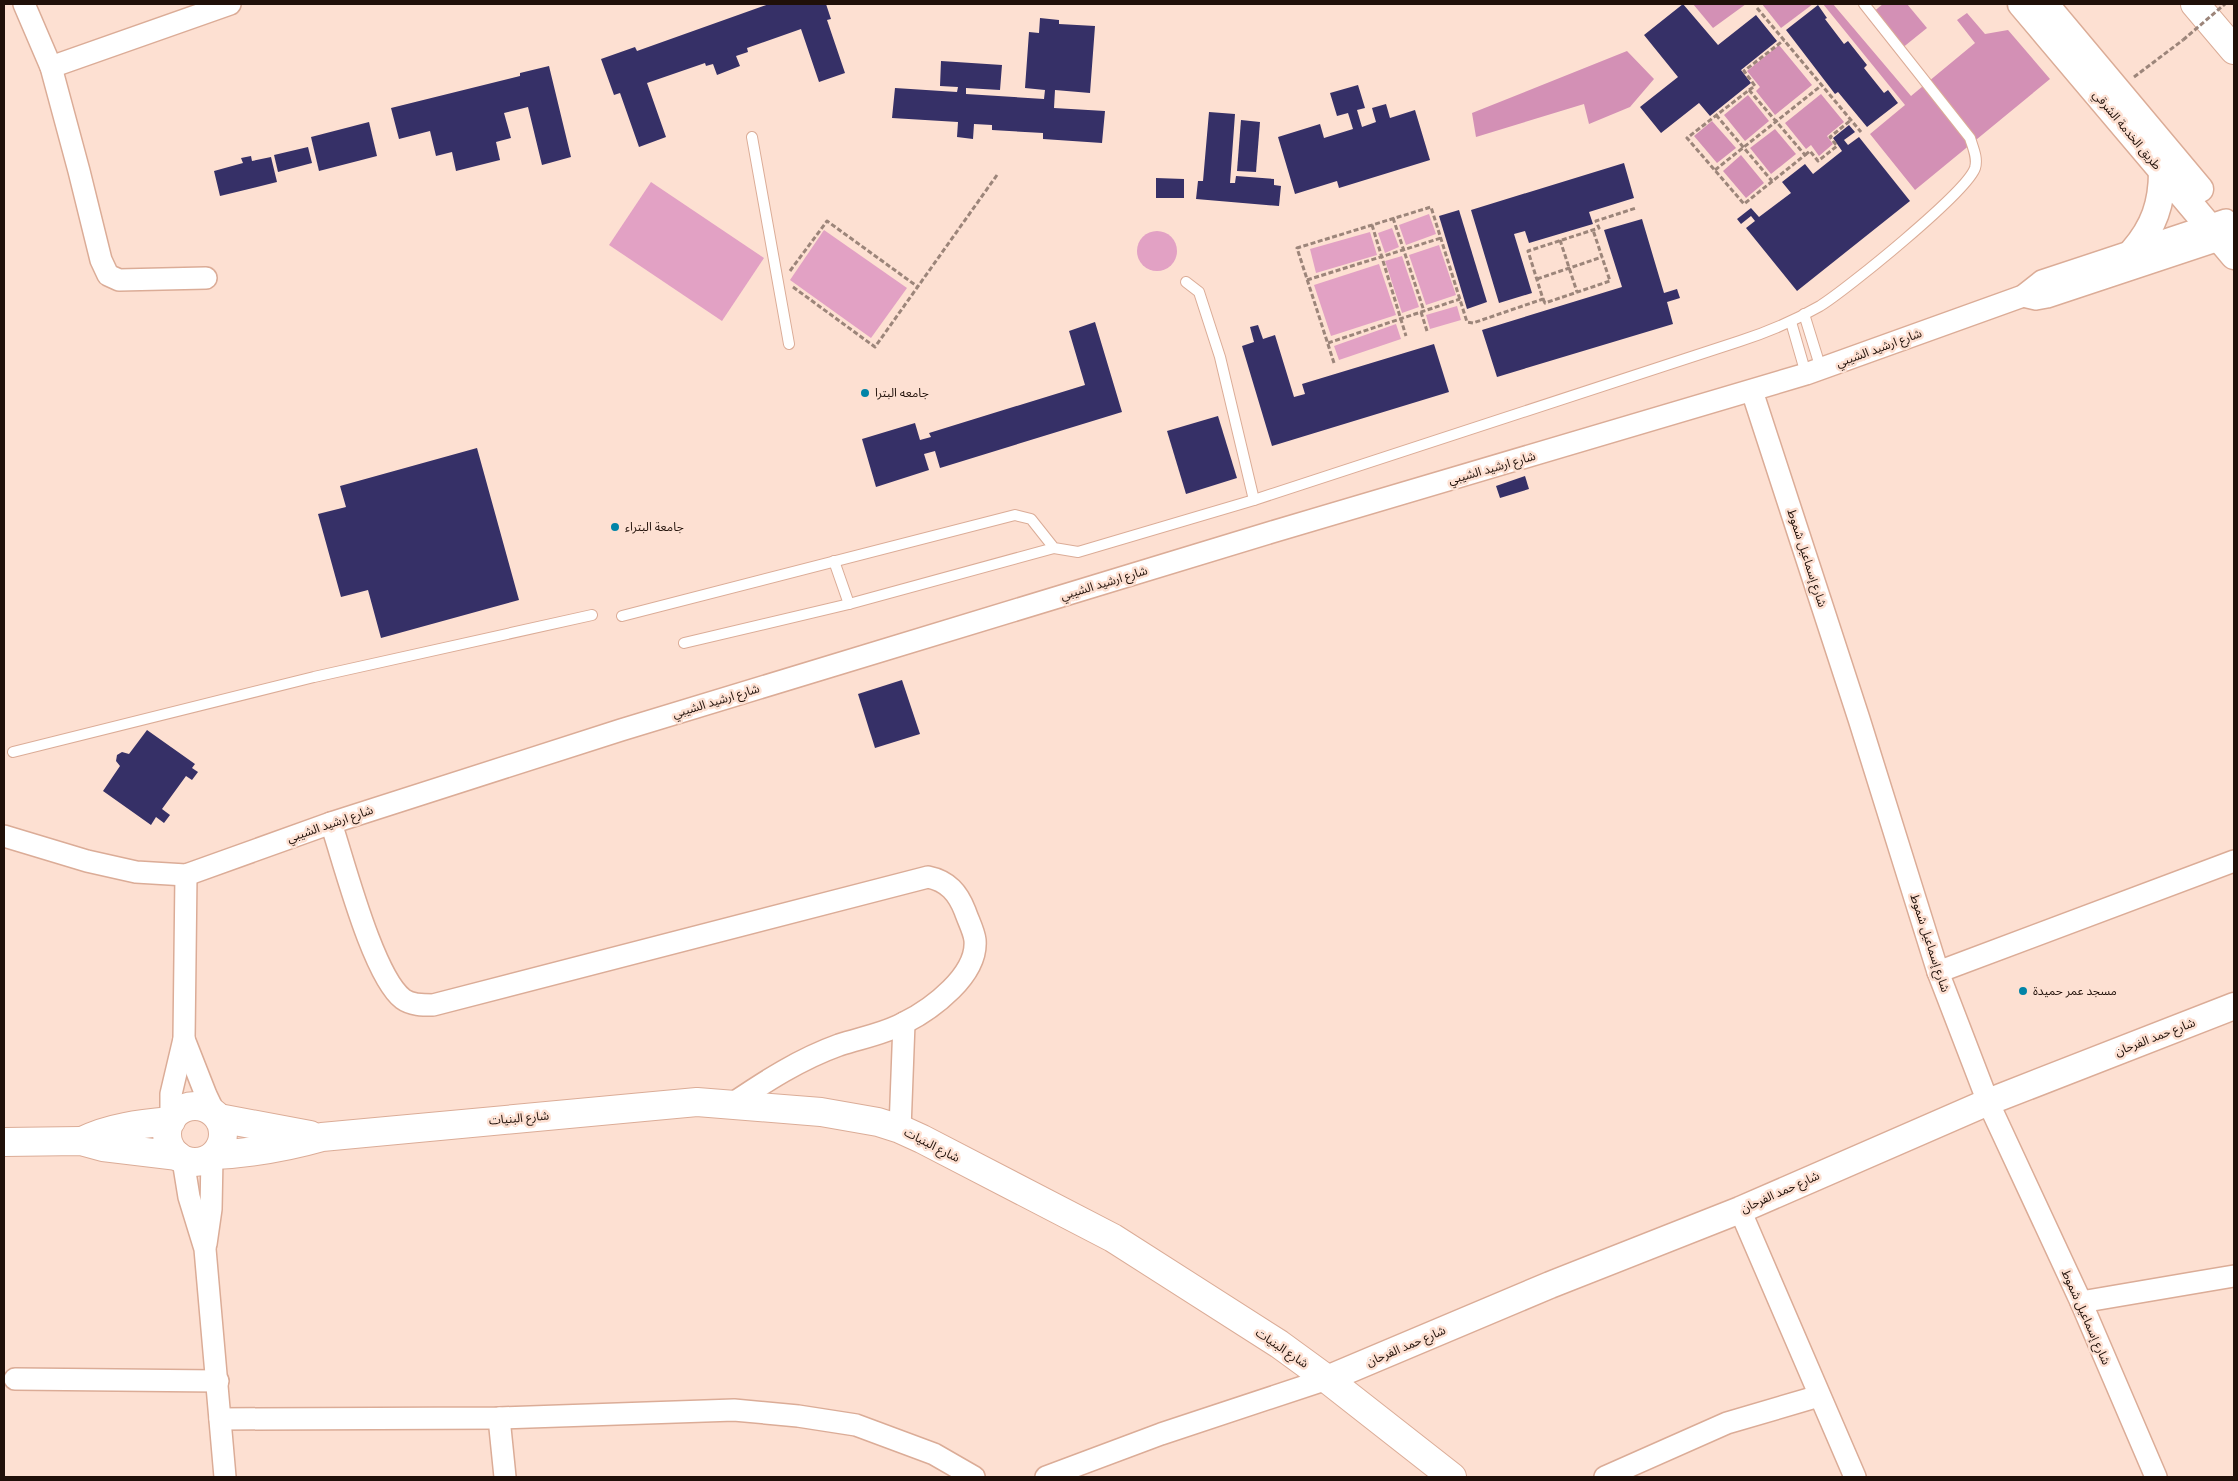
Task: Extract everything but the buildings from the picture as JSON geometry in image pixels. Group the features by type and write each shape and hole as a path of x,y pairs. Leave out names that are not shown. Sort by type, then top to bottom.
{"main road":[{"path":"2195,4 2234,50"},
{"name":"شارع البنيات","path":"213,1156 244,1153 322,1137 696,1102 821,1112 878,1122 900,1129 1066,1212 1113,1238 1279,1344 1452,1477"},
{"path":"4,1142 81,1141 104,1147 181,1158 193,1162 203,1161 213,1156 221,1146 223,1137 223,1127 217,1116 205,1108 192,1106 180,1110 171,1120 167,1134 170,1146 181,1158"},
{"name":"شارع البنيات","path":"217,1116 322,1137"},
{"path":"81,1141 108,1130 171,1120"}],"street":[{"path":"24,4 52,67 80,171 101,260 108,275 118,280 206,278"},
{"path":"52,67 230,4"},
{"name":"طريق الخدمة الشرقي","path":"2021,4 2162,172 2226,235"},
{"name":"طريق الخدمة الشرقي","path":"2045,4 2117,90 2226,235"},
{"path":"2133,251 2145,237 2160,205 2162,172"},
{"name":"شارع ارشيد الشيبي","path":"186,876 332,823 621,730 1225,546 1813,372 2023,296 2042,281 2133,251 2226,235"},
{"name":"شارع ارشيد الشيبي","path":"2023,296 2036,299 2047,297 2226,235"},
{"name":"شارع إسماعيل شموط","path":"1752,391 1865,736 1938,972 1988,1102 2081,1302 2156,1477"},
{"path":"332,823 376,955 388,979 403,999 419,1005 432,1005 840,898 928,877 940,879 949,886 959,897 975,939 975,950 969,969 944,997 904,1023 839,1045 802,1061 732,1104"},
{"path":"4,836 87,861 136,872 186,876 184,1040 171,1094 171,1120"},
{"path":"1938,972 2234,862"},
{"name":"شارع حمد الفرحان","path":"1327,1380 1550,1284 1740,1210 1988,1102 2234,1006"},
{"path":"900,1129 904,1023"},
{"path":"184,1040 206,1095 217,1116"},
{"path":"205,1249 211,1209 213,1156"},
{"path":"181,1158 189,1197 205,1249 225,1477"},
{"path":"1740,1210 1855,1477"},
{"path":"2081,1302 2162,1290 2234,1276"},
{"path":"15,1379 218,1381"},
{"path":"1046,1477 1161,1434 1327,1380"},
{"path":"1605,1477 1727,1424 1819,1396"},
{"path":"220,1419 499,1418 734,1410 798,1416 856,1426 934,1454 974,1477"},
{"path":"499,1418 505,1477"}],"lane":[{"path":"684,643 849,604 1054,548 1078,552 1254,500 1740,341 1791,322 1844,290 1880,260 1944,204 1969,179 1975,167 1976,157 1970,138 1864,4"},
{"path":"752,137 789,344"},
{"path":"1186,282 1199,292 1220,356 1254,500"},
{"path":"1804,314 1813,372"},
{"path":"1791,322 1813,372"},
{"path":"622,616 1015,515 1031,519 1054,548"},
{"path":"834,561 849,604"},
{"path":"13,752 314,677 592,615"}],"path":[{"path":"2117,90 2183,40 2225,4"},
{"path":"1757,8 1861,132"},
{"path":"1784,40 1744,71 1756,86 1687,138 1744,204 1810,150 1818,161 1837,146 1830,137 1851,120"},
{"path":"1715,170 1822,85"},
{"path":"1749,90 1805,154"},
{"path":"1716,116 1772,181"},
{"path":"791,286 875,347 997,175"},
{"path":"1334,363 1297,248 1394,218 1431,207 1467,322 1472,323 1543,299"},
{"path":"1593,230 1610,281 1545,303 1528,250 1599,228 1596,221 1636,208"},
{"path":"1394,218 1427,331"},
{"path":"788,273 827,221 918,287"},
{"path":"1372,225 1406,336"},
{"path":"1307,280 1441,238"},
{"path":"1560,240 1578,292"},
{"path":"1537,279 1602,257"},
{"path":"1328,343 1460,299"}],"shaded area":[{"path":"1693,4 1746,4 1713,28"},
{"path":"1762,4 1813,4 1781,28"},
{"path":"1823,4 1833,4 1911,96 1975,43 1957,20 1967,13 1985,34 2008,30 2050,79 1915,190 1870,134 1905,105"},
{"path":"1883,4 1907,4 1927,28 1896,53 1867,17"},
{"path":"1779,45 1812,85 1775,115 1756,91 1760,87 1747,71"},
{"path":"1627,51 1654,79 1630,107 1589,124 1584,104 1476,137 1472,113"},
{"path":"1821,94 1844,122 1827,136 1833,144 1819,156 1811,145 1806,149 1785,123"},
{"path":"1748,95 1769,121 1745,141 1724,115"},
{"path":"1712,121 1736,148 1717,163 1694,136"},
{"path":"1775,129 1796,154 1771,174 1750,148"},
{"path":"1741,155 1764,183 1746,198 1723,171"},
{"path":"651,182 764,258 722,321 609,245"},
{"path":"1429,214 1436,234 1406,245 1399,225"},
{"path":"1392,228 1399,247 1385,253 1378,233"},
{"path":"824,230 907,288 871,338 790,280"},
{"path":"1153,231 1161,231 1168,234 1174,240 1177,251 1174,262 1168,268 1161,271 1153,271 1146,268 1140,262 1137,255 1137,247 1140,240 1146,234"},
{"path":"1370,232 1377,255 1316,273 1310,249"},
{"path":"1439,245 1456,295 1426,305 1409,255"},
{"path":"1402,256 1419,307 1402,313 1385,261"},
{"path":"1379,264 1396,315 1331,336 1314,285"},
{"path":"1457,306 1461,320 1430,329 1426,315"},
{"path":"1396,324 1401,339 1339,360 1334,346"}],"place":[{"name":"جامعه البترا","path":"865,393"},
{"name":"جامعة البتراء","path":"615,527"},
{"name":"مسجد عمر حميدة","path":"2023,991"}]}
